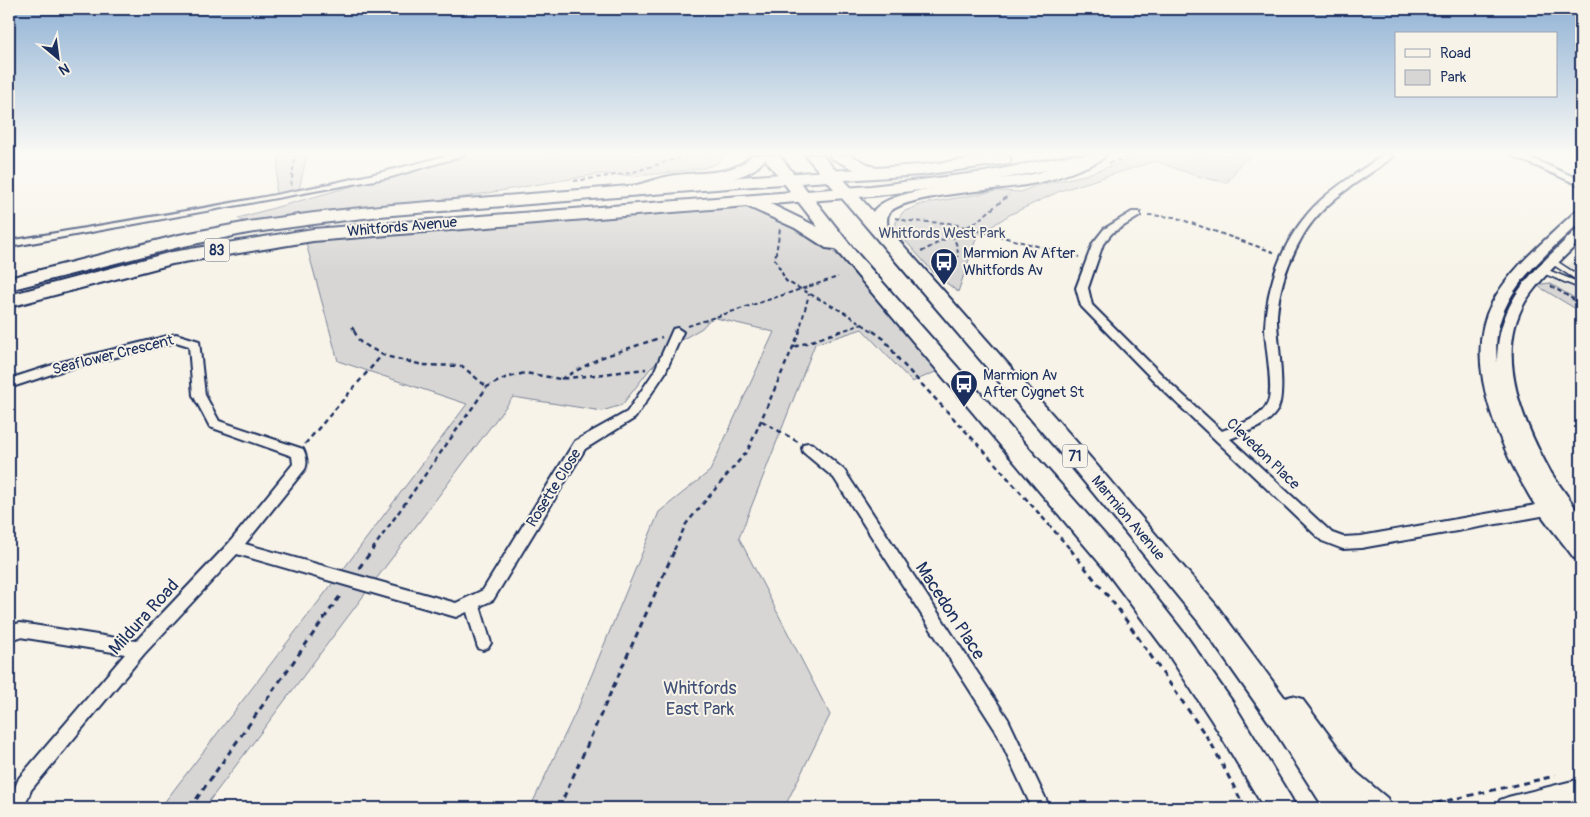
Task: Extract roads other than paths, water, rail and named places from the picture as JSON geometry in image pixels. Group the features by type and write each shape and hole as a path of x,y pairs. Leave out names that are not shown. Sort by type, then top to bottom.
{"main road":[{"name":"Whitfords Avenue","path":"9,284 112,256 204,236 275,224 380,210 599,193"},
{"path":"799,193 849,255 1112,560 1175,642 1222,711 1281,808"},
{"name":"Whitfords Avenue","path":"9,301 172,258 313,235 843,193"},
{"name":"Marmion Avenue","path":"845,193 879,229 1080,461 1207,613 1281,715 1341,808"},
{"path":"879,229 878,219 883,208 912,197 937,193"},
{"path":"748,200 801,224 849,255"},
{"path":"1207,613 1232,628 1347,783 1377,808"}],"street":[{"path":"9,244 293,193"},
{"path":"1221,437 1252,423 1271,410 1274,404 1276,395 1271,326 1272,309 1287,256 1301,230 1316,210 1338,193"},
{"name":"Clevedon Place","path":"1136,214 1108,231 1098,243 1082,288 1087,306 1168,388 1327,537 1344,543 1389,538 1547,509 1565,511"},
{"path":"1581,214 1511,284 1498,304 1489,327 1488,349 1490,372 1499,408 1512,445 1547,509 1581,552"},
{"path":"1581,233 1523,294 1512,314 1505,336 1504,358 1508,388 1519,423 1534,458 1565,511 1581,531"},
{"name":"Rosette Close","path":"234,547 456,610 472,603 488,595 580,445 631,415 659,373 677,332"},
{"name":"Seaflower Crescent","path":"9,384 62,366 176,338 195,344 200,395 214,424 298,452"},
{"name":"Macedon Place","path":"808,448 838,474 1002,726 1041,808"},
{"name":"Mildura Road","path":"15,808 25,784 139,649 234,547 300,465 298,452"},
{"path":"472,603 483,643"},
{"path":"9,633 20,630 139,649"},
{"path":"1508,808 1581,790"}],"lane":[{"path":"1544,270 1581,280"},
{"path":"1544,270 1581,286"}],"place":[{"name":"Marmion Av After Whitfords Av","path":"944,286"},
{"name":"Marmion Av After Cygnet St","path":"964,408"}],"park label":[{"name":"Whitfords West Park","path":"942,233"},
{"name":"Whitfords East Park","path":"700,698"}]}
